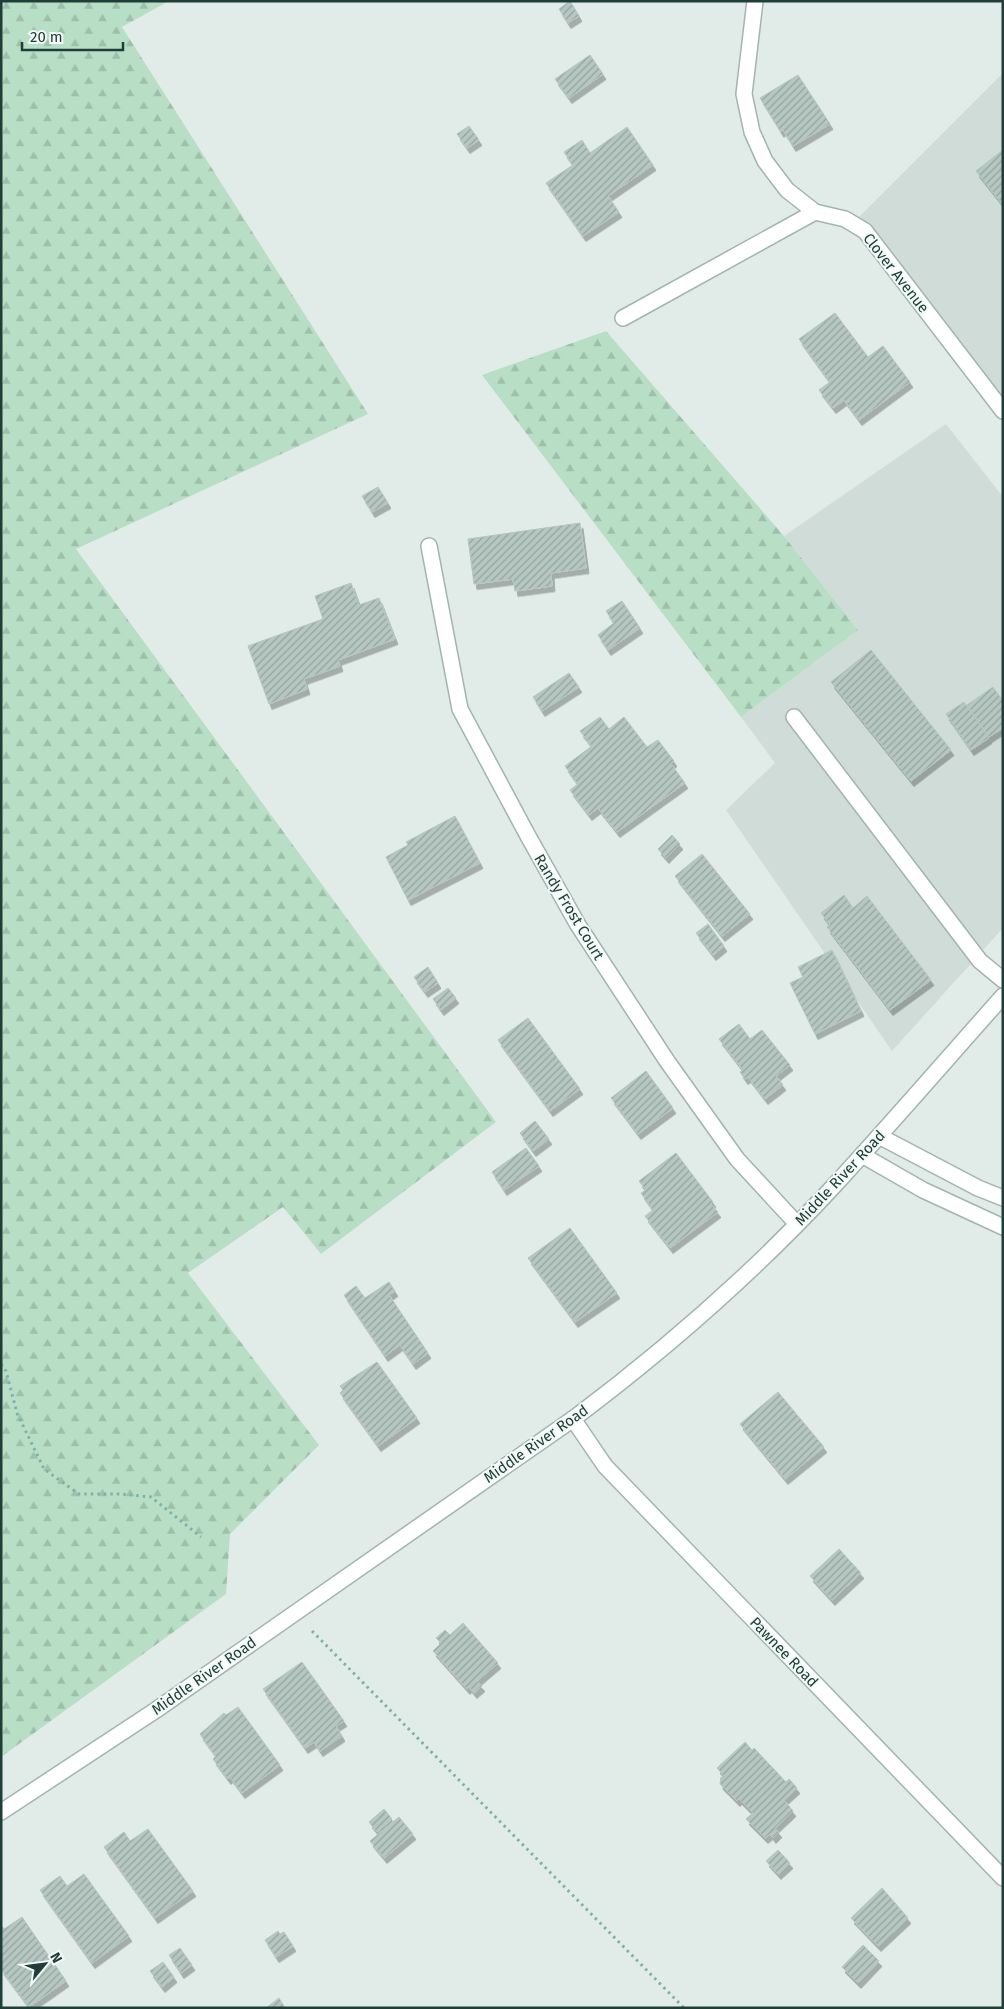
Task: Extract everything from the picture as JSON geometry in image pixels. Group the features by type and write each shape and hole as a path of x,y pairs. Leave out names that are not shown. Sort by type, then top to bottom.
{"street":[{"path":"623,318 815,212 787,190 765,161 752,132 744,94 755,1"},
{"name":"Clover Avenue","path":"815,212 844,219 865,231 1003,411"},
{"name":"Randy Frost Court","path":"429,546 460,709 528,836 578,925 667,1061 737,1158 797,1224"},
{"path":"794,717 980,961 1003,980"},
{"name":"Middle River Road","path":"1,1812 156,1710 573,1419 634,1373 667,1345 797,1224 862,1155 1003,996"},
{"path":"879,1136 978,1188 1003,1198"},
{"path":"862,1155 923,1190 1003,1227"},
{"name":"Pawnee Road","path":"573,1419 605,1466 1003,1878"}],"path":[{"path":"1,1364 6,1371 17,1412 44,1469 78,1494 121,1494 151,1497 201,1537"},
{"path":"295,1613 683,2007"}],"shaded area":[{"path":"1003,73 1003,401 859,217"},
{"path":"946,424 1003,497 1003,928 892,1051 726,810 775,763 741,717 858,630 784,536"}],"green space":[{"path":"1,1 169,1 122,27 368,414 76,549 496,1122 321,1254 283,1207 188,1273 319,1445 230,1534 226,1594 1,1757"},
{"path":"606,331 784,536 858,630 741,717 482,375"}],"building":[{"path":"570,1 579,16 568,23 559,9"},
{"path":"590,55 603,74 569,98 555,79"},
{"path":"798,75 830,124 793,146 783,130 781,132 760,98"},
{"path":"469,126 479,140 467,148 457,134"},
{"path":"627,127 653,165 608,196 619,212 583,236 546,183 573,165 564,152 582,140 590,153"},
{"path":"1003,150 1003,205 976,171"},
{"path":"835,313 868,357 883,346 910,382 859,420 844,400 833,408 819,390 830,382 799,339"},
{"path":"378,487 388,503 372,512 362,496"},
{"path":"580,523 586,568 551,573 552,586 515,591 513,579 474,584 468,539"},
{"path":"351,583 359,605 379,598 395,639 338,660 340,666 304,679 307,689 269,704 248,646 323,619 315,596"},
{"path":"622,601 640,628 608,650 598,635 614,623 606,611"},
{"path":"871,650 951,750 911,781 831,682"},
{"path":"569,673 579,687 542,711 533,697"},
{"path":"993,687 1003,701 1003,728 989,737 967,705"},
{"path":"964,702 989,738 971,750 946,714"},
{"path":"600,717 609,729 624,717 647,747 658,740 674,761 671,764 685,783 617,832 598,808 589,815 570,790 578,784 565,766 592,746 580,731"},
{"path":"455,816 480,863 408,900 386,857 408,845 406,842"},
{"path":"672,835 680,844 666,858 658,849"},
{"path":"702,854 750,914 722,936 675,876"},
{"path":"844,895 853,908 867,896 931,980 890,1010 827,927 830,925 821,913"},
{"path":"708,924 724,946 713,955 696,933"},
{"path":"832,950 861,1011 815,1034 790,983 803,977 798,967"},
{"path":"428,967 438,983 425,992 414,977"},
{"path":"448,988 456,998 441,1010 433,999"},
{"path":"528,1018 580,1089 550,1111 498,1040"},
{"path":"739,1024 750,1039 762,1030 790,1065 776,1076 783,1085 765,1099 748,1077 745,1079 740,1072 743,1070 719,1039"},
{"path":"646,1071 673,1108 638,1134 611,1098"},
{"path":"535,1121 549,1139 533,1151 520,1133"},
{"path":"526,1148 539,1166 504,1190 492,1172"},
{"path":"676,1153 713,1202 711,1204 718,1212 670,1248 645,1216 653,1210 641,1193 646,1190 639,1181"},
{"path":"570,1228 617,1293 575,1322 528,1258"},
{"path":"389,1282 395,1291 389,1295 428,1353 413,1364 400,1345 385,1356 344,1295 356,1286 365,1298"},
{"path":"377,1362 417,1418 378,1446 340,1393 343,1390 340,1386"},
{"path":"778,1392 824,1447 785,1479 740,1424"},
{"path":"839,1549 861,1573 832,1600 810,1576"},
{"path":"463,1623 498,1663 477,1681 482,1686 474,1693 469,1687 467,1689 433,1651 441,1643 436,1638 445,1630 450,1635"},
{"path":"302,1662 344,1721 336,1726 342,1736 320,1751 314,1742 305,1748 263,1689"},
{"path":"238,1707 280,1765 242,1793 230,1777 228,1779 213,1759 216,1756 200,1734 224,1713 226,1715"},
{"path":"745,1742 752,1750 754,1748 786,1782 789,1779 797,1788 784,1800 793,1811 775,1828 779,1832 773,1838 770,1834 765,1838 746,1819 753,1813 739,1799 737,1801 720,1784 721,1777 726,1778 717,1768"},
{"path":"384,1809 392,1819 377,1832 369,1822"},
{"path":"399,1817 413,1834 384,1858 370,1841"},
{"path":"148,1829 193,1891 155,1918 104,1847 124,1832 130,1841"},
{"path":"778,1850 790,1863 778,1874 766,1861"},
{"path":"84,1874 129,1936 92,1963 40,1890 60,1876 67,1886"},
{"path":"882,1888 908,1918 878,1946 851,1918"},
{"path":"22,1917 66,1981 29,2007 1,1969 1,1925 4,1929"},
{"path":"278,1931 280,1934 284,1932 293,1946 276,1957 265,1940"},
{"path":"863,1945 879,1961 858,1983 842,1967"},
{"path":"180,1948 192,1965 181,1973 169,1955"},
{"path":"163,1962 174,1977 162,1987 150,1971"},
{"path":"279,1998 285,2008 266,2008"}]}
